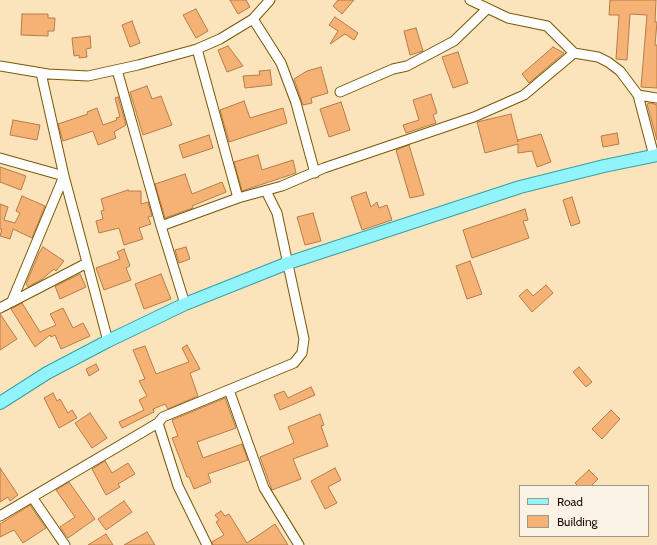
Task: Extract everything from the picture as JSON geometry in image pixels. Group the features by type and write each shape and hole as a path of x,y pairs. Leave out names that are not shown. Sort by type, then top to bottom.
{"main road":[{"path":"0,403 47,373 108,341 185,304 288,263 520,187 604,166 656,156"}],"street":[{"path":"0,66 42,73 88,76 117,70 196,49 220,39 254,19 270,0"},
{"path":"470,0 508,18 547,26 574,53 598,57 620,71 638,95 656,156"},
{"path":"340,92 393,69 406,66 454,42 487,9"},
{"path":"254,19 281,63 296,103 314,172"},
{"path":"196,49 238,198"},
{"path":"161,226 238,198 282,186 314,172 474,117 524,94 574,53"},
{"path":"117,70 161,226 185,304"},
{"path":"42,73 64,176 108,341"},
{"path":"638,95 657,98"},
{"path":"0,158 64,176"},
{"path":"12,301 64,176"},
{"path":"0,516 158,423 163,417 294,363 302,353 304,339 277,213 266,191"},
{"path":"0,308 87,263"},
{"path":"229,390 264,488 299,545"},
{"path":"158,423 178,486 208,545"},
{"path":"32,497 64,545"}],"building":[{"path":"230,0 246,0 250,7 238,14"},
{"path":"338,0 354,0 342,14 333,6"},
{"path":"610,0 656,0 655,22 657,22 655,45 657,45 657,88 641,87 647,15 630,14 627,60 616,59 619,15 609,15"},
{"path":"196,9 208,31 196,38 183,15"},
{"path":"22,14 48,14 48,18 55,18 54,31 48,31 48,36 21,35"},
{"path":"335,17 358,33 354,40 345,34 330,44 338,31 329,25"},
{"path":"132,21 140,43 130,47 122,25"},
{"path":"416,28 423,51 410,55 404,31"},
{"path":"90,36 91,48 86,49 87,57 79,58 79,55 74,56 72,38"},
{"path":"228,46 243,66 227,72 218,50"},
{"path":"553,47 564,53 529,83 522,74"},
{"path":"458,52 468,83 453,88 442,57"},
{"path":"321,67 328,93 311,98 312,103 303,105 294,79 307,71"},
{"path":"270,70 272,85 245,88 243,76 260,75 259,71"},
{"path":"147,86 152,99 161,96 172,125 143,135 130,92"},
{"path":"431,94 437,113 433,115 436,123 406,133 403,125 419,120 413,100"},
{"path":"118,97 126,125 114,132 116,138 98,145 93,131 63,141 58,124 88,114 87,112 97,108 103,125 117,120 116,118 120,117 115,98"},
{"path":"244,101 250,118 283,108 287,123 229,142 220,110"},
{"path":"341,102 350,130 329,137 320,109"},
{"path":"651,103 657,105 657,140 647,104"},
{"path":"511,114 518,142 518,140 541,134 551,162 537,167 532,151 518,153 518,144 485,153 477,122"},
{"path":"13,120 40,125 37,140 10,135"},
{"path":"617,133 619,144 603,147 601,136"},
{"path":"209,135 213,148 183,158 179,145"},
{"path":"409,145 424,195 410,198 396,150"},
{"path":"258,155 262,170 293,160 296,173 242,191 234,162"},
{"path":"0,167 26,176 21,190 0,182"},
{"path":"185,174 192,194 222,182 226,192 192,206 193,208 165,218 155,184"},
{"path":"128,190 141,191 141,204 148,202 152,216 148,217 151,224 139,228 143,239 124,245 119,228 99,233 96,221 103,219 101,211 104,210 101,199"},
{"path":"366,192 371,207 377,202 379,208 387,205 392,220 362,230 351,197"},
{"path":"22,196 45,206 32,238 13,229 10,239 0,236 2,229 0,229 0,204 8,207 4,220 15,223 20,213 16,211"},
{"path":"572,197 580,223 571,226 563,200"},
{"path":"525,209 528,220 523,221 529,238 472,258 463,230"},
{"path":"313,213 321,241 305,245 297,217"},
{"path":"43,247 64,261 56,271 54,269 41,280 28,287 26,284"},
{"path":"186,247 190,259 179,263 175,250"},
{"path":"124,249 130,266 126,268 131,280 104,290 96,268 120,259 117,252"},
{"path":"470,261 482,294 467,299 456,266"},
{"path":"80,274 86,287 60,299 55,286"},
{"path":"161,274 171,299 144,309 135,284"},
{"path":"546,285 553,293 532,312 519,296 527,289 533,296"},
{"path":"22,303 40,332 56,325 50,314 63,308 73,328 83,323 90,336 61,349 55,335 51,337 50,335 35,347 11,309"},
{"path":"0,314 17,339 0,350"},
{"path":"187,345 200,369 190,373 198,396 168,409 165,404 153,409 154,412 122,428 119,422 144,410 139,400 147,396 139,381 145,379 133,350 145,346 156,374 189,362 182,348"},
{"path":"96,364 99,370 89,376 86,369"},
{"path":"579,367 592,382 586,387 573,372"},
{"path":"311,387 315,395 280,410 274,395 284,391 288,398"},
{"path":"53,393 57,401 60,399 68,413 72,410 77,418 59,428 44,398"},
{"path":"225,398 236,428 197,442 203,458 242,444 248,460 208,474 211,482 194,489 189,477 187,477 172,438 178,436 172,420"},
{"path":"611,410 620,419 602,439 592,429"},
{"path":"90,413 107,438 92,448 75,423"},
{"path":"320,414 324,425 321,426 328,446 293,459 301,479 272,490 260,457 294,443 288,427"},
{"path":"105,461 112,473 128,463 135,474 118,484 120,487 106,495 92,469"},
{"path":"0,468 18,495 10,501 8,497 0,502"},
{"path":"335,468 341,480 328,487 337,503 325,509 311,481"},
{"path":"589,470 598,479 592,485 577,485 575,483"},
{"path":"69,482 95,519 68,538 60,527 75,517 56,490"},
{"path":"124,501 132,512 106,530 98,519"},
{"path":"30,505 46,528 23,543 14,530 0,537 0,524"},
{"path":"221,511 225,516 229,514 247,543 275,524 288,545 213,545 212,542 224,535 216,522 219,520 215,515"},
{"path":"147,532 155,545 124,545"},
{"path":"106,534 113,545 88,545"}]}
